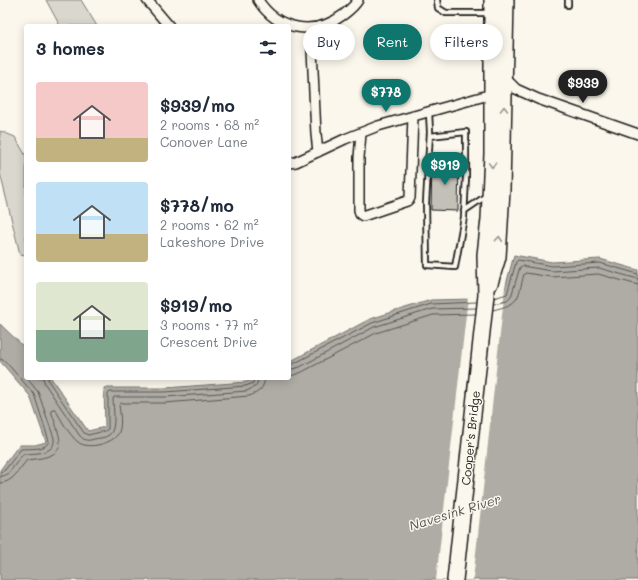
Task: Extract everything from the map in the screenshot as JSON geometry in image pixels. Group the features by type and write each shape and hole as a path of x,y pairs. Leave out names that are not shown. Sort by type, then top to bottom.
{"highway":[{"path":"486,295 498,257 500,233 504,147 506,0"},
{"path":"486,295 485,255 491,193 492,6"},
{"name":"Cooper's Bridge","path":"455,580 486,295"}],"street":[{"path":"148,0 167,24"},
{"path":"258,0 264,10 279,21 287,24"},
{"path":"327,24 336,20 354,7 358,0"},
{"path":"291,25 303,28"},
{"path":"312,60 318,152"},
{"path":"504,77 521,92 638,134"},
{"path":"291,163 296,162 361,132 492,94"},
{"path":"361,132 359,158 359,210 360,214 363,216 407,201 410,198 413,116"}],"lane":[{"path":"436,0 438,8 446,13 492,6"},
{"path":"429,112 430,136 426,203 427,265 455,267 464,211 466,132 430,136"},
{"path":"464,211 491,193"}],"shaded area":[{"path":"46,0 81,0 96,24 59,24"},
{"path":"0,131 15,137 24,153 24,255 20,254 0,173"}],"water":[{"name":"Navesink River","path":"514,255 552,262 600,259 638,270 638,580 0,580 0,470 19,445 35,445 46,442 30,396 0,361 0,324 24,347 24,380 52,380 88,431 105,427 104,388 165,388 246,382 250,380 291,380 291,361 370,319 431,300 475,299 504,292"}],"pier":[{"path":"505,279 473,580 436,580 468,297 475,297 502,290"}],"building":[{"path":"432,161 459,161 458,211 431,210"}]}
